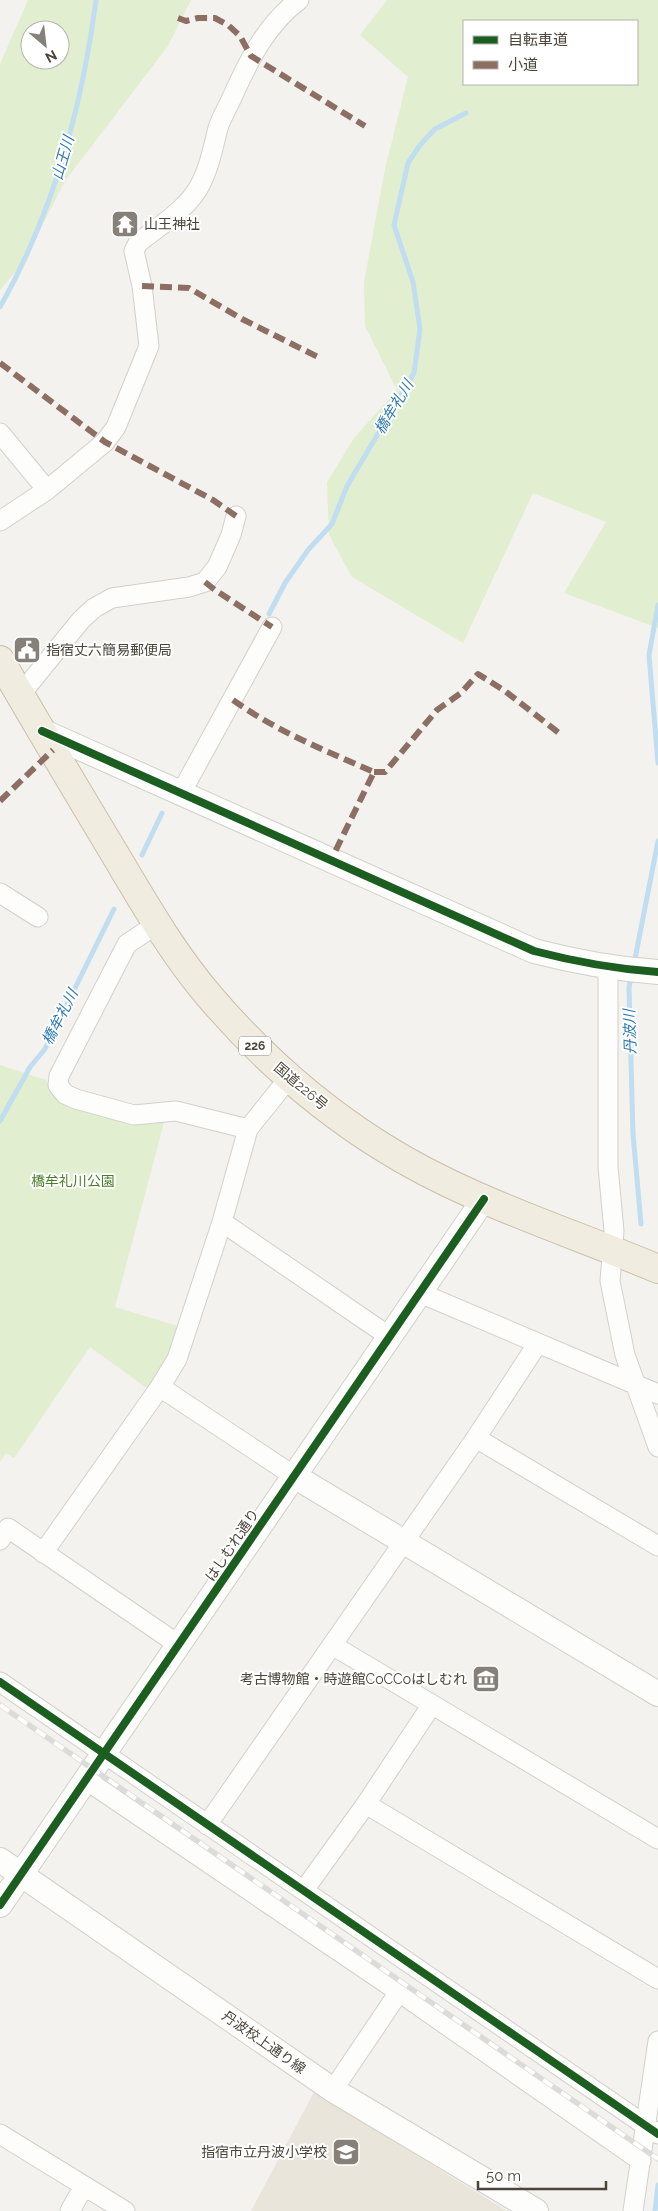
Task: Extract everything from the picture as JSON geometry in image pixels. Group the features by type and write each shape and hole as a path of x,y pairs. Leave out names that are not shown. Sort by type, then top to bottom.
{"highway":[{"name":"国道226号","path":"0,660 177,955 209,996 289,1078 381,1146 420,1169 484,1199 658,1270"}],"street":[{"path":"0,521 47,490 104,442 116,426 149,346 142,286 134,251 138,244 188,202 200,186 219,127 251,56 265,34 285,10 299,0"},
{"path":"0,433 47,490"},
{"path":"20,695 81,620 94,608 112,598 190,587 205,582 217,567 231,535 236,516"},
{"path":"181,793 272,626"},
{"path":"42,731 511,942 534,951 573,961 612,968 648,971"},
{"path":"0,893 38,917"},
{"path":"157,924 127,944 59,1076 58,1085 65,1094 76,1099 134,1115 176,1111 248,1129"},
{"path":"612,968 608,1167 614,1231 610,1281 624,1355 658,1447"},
{"path":"43,1552 160,1387 177,1359 222,1222 248,1129 289,1078"},
{"name":"はしむれ通り","path":"0,1905 484,1199"},
{"path":"222,1222 390,1337"},
{"path":"420,1293 658,1394"},
{"path":"207,1825 476,1438 538,1343"},
{"path":"160,1387 294,1476 402,1543 658,1694"},
{"path":"476,1438 658,1546"},
{"path":"0,1540 8,1528 179,1645"},
{"path":"332,1645 431,1706 658,1840"},
{"path":"0,1682 652,2130"},
{"path":"304,1890 366,1804 431,1706"},
{"path":"86,1780 399,1992 641,2161"},
{"path":"366,1804 658,1979"},
{"name":"丹波校上通り線","path":"0,1860 333,2090 536,2211"},
{"path":"333,2090 399,1992"},
{"path":"634,2211 641,2161 652,2130 658,2041"},
{"path":"0,2134 125,2211"},
{"path":"70,2211 84,2186"}],"shaded area":[{"name":"指宿市立丹波小学校","path":"314,2092 507,2211 251,2211"}],"green space":[{"path":"28,0 191,0 168,46 65,181 23,263 0,290 0,64"},
{"path":"387,0 658,0 658,628 564,593 606,522 533,493 463,643 352,577 329,535 327,482 354,438 397,390 365,326 364,282 385,169 408,77 360,35"},
{"name":"橋牟礼川公園","path":"0,1065 46,1080 58,1100 137,1121 165,1119 115,1307 181,1327 171,1352 148,1389 90,1347 14,1458 6,1453 0,1462"}],"waterway":[{"name":"山王川","path":"0,307 36,234 63,158 83,80 96,0"},
{"name":"橋牟礼川","path":"269,614 285,583 308,550 332,524 347,486 414,373 420,329 413,282 394,225 408,163 420,145 435,129 466,113"},
{"name":"丹波川","path":"658,605 649,655 658,763"},
{"name":"橋牟礼川","path":"142,855 162,813"},
{"name":"丹波川","path":"634,964 658,841"},
{"name":"橋牟礼川","path":"0,1121 30,1067 45,1049 114,909"},
{"name":"丹波川","path":"631,977 629,988 633,1134 641,1224"},
{"name":"丹波川","path":"655,2211 658,2185"}],"railway":[{"path":"0,1705 658,2159"}],"marked path":[{"path":"178,18 186,21 198,18 215,18 228,25 240,36 251,56 365,126"},
{"path":"142,286 189,288 242,319 318,357"},
{"path":"0,363 105,442 213,500 236,516"},
{"path":"205,582 272,627"},
{"path":"374,772 385,772 437,710 461,693 478,674 505,691 559,733"},
{"path":"233,700 284,731 374,772 331,860"},
{"path":"0,801 53,750"}],"cycle path":[{"path":"42,731 534,951 596,965 658,972"},
{"path":"0,1905 484,1199"},
{"path":"0,1682 658,2134"}],"place":[{"name":"山王神社","path":"125,224"},
{"name":"指宿丈六簡易郵便局","path":"27,650"},
{"name":"考古博物館・時遊館CoCCoはしむれ","path":"486,1679"},
{"name":"指宿市立丹波小学校","path":"346,2152"}]}
